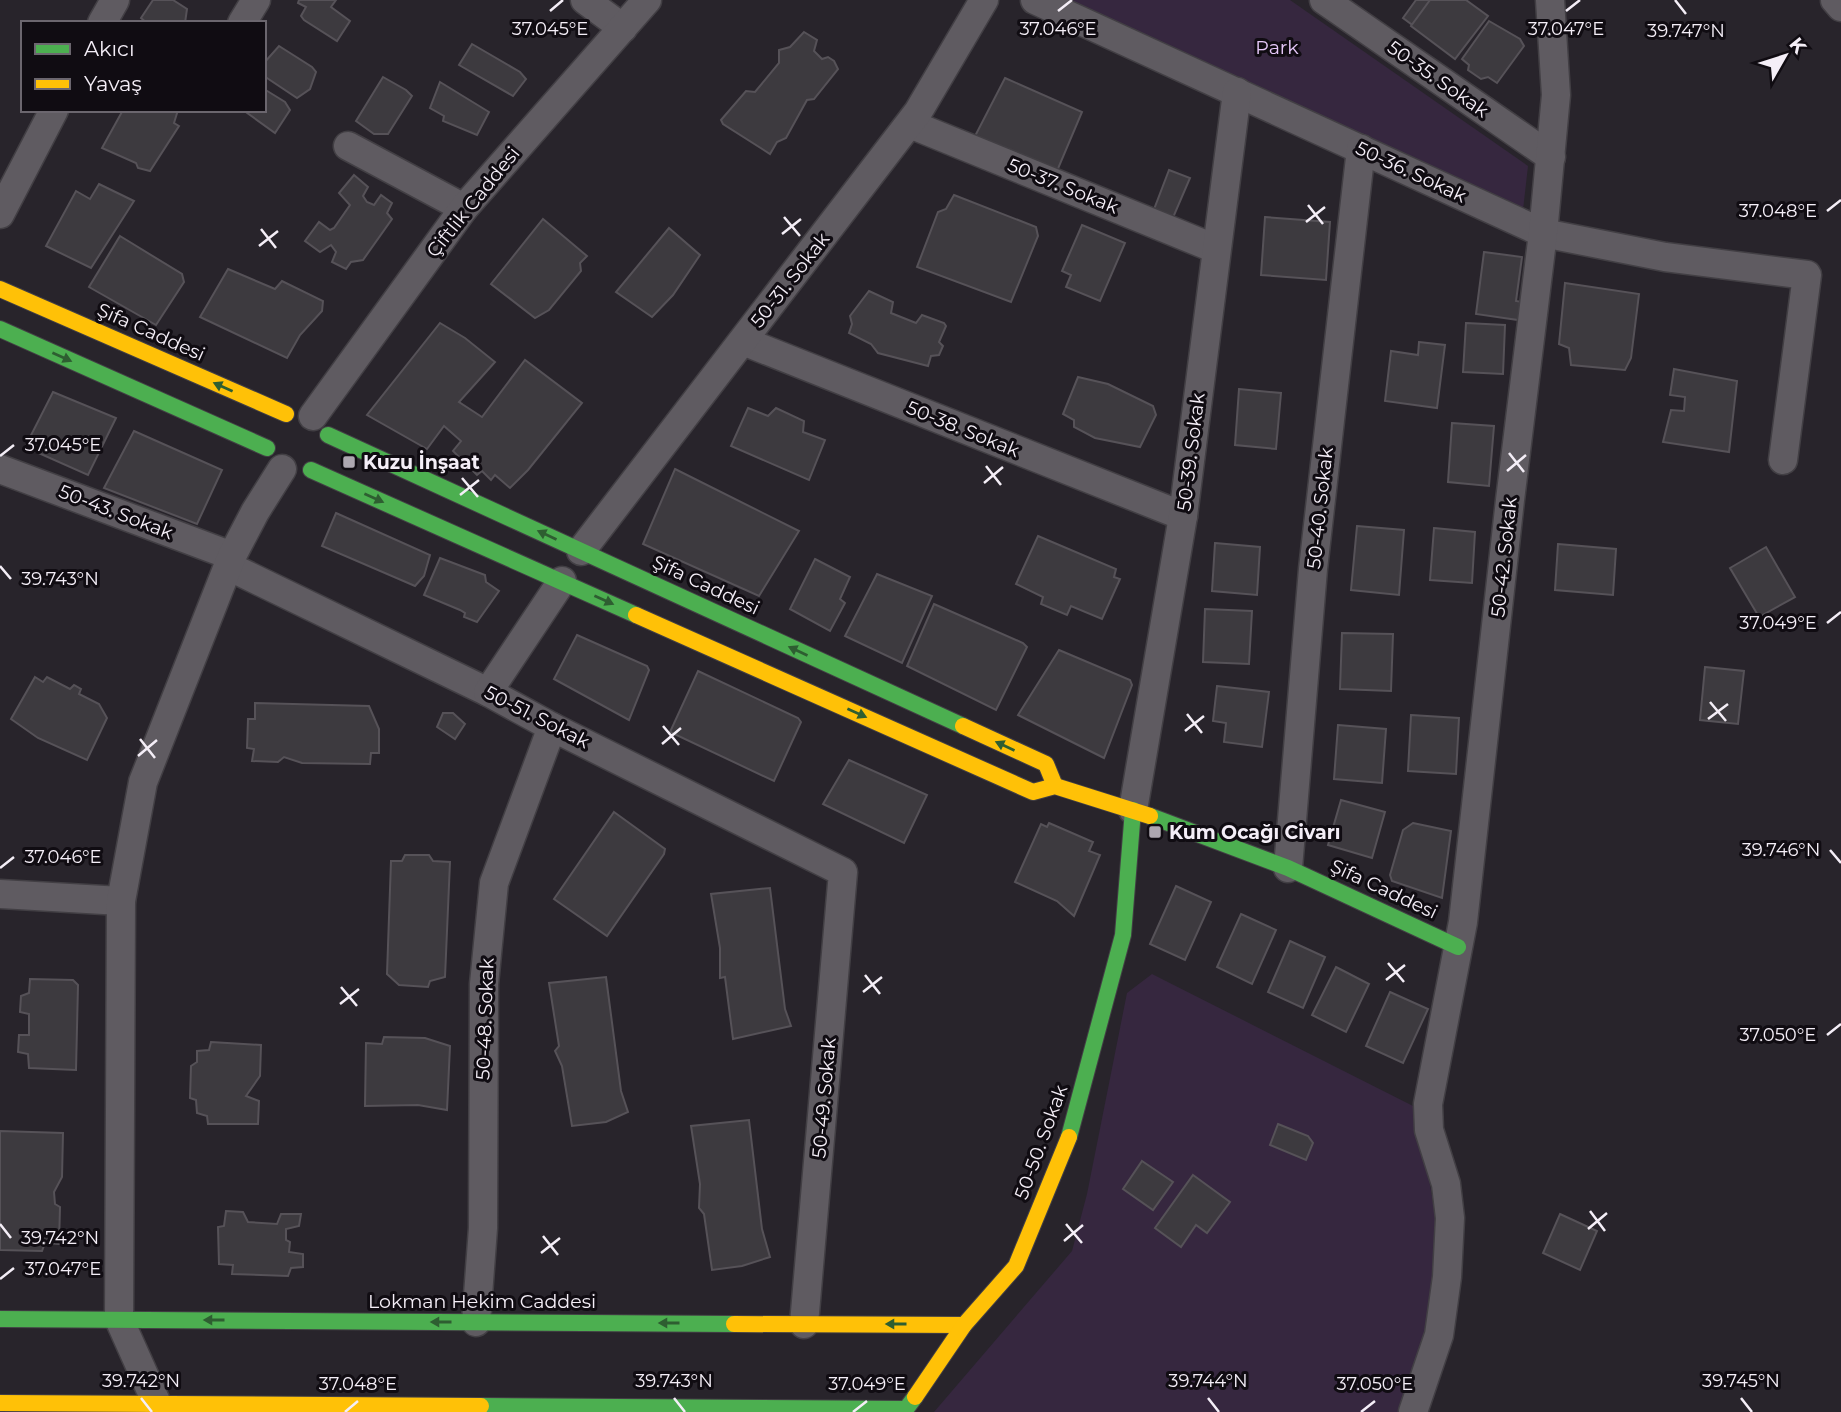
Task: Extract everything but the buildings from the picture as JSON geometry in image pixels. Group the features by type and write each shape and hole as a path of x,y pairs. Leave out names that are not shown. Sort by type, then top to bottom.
{"street":[{"path":"104,21 115,0"},
{"path":"243,21 256,0"},
{"path":"585,0 623,28"},
{"name":"Çiftlik Caddesi","path":"309,422 464,208 647,0"},
{"name":"50-31. Sokak","path":"581,551 910,124 984,0"},
{"name":"50-36. Sokak","path":"1035,0 1543,233 1665,257 1807,275 1783,460"},
{"name":"50-35. Sokak","path":"1324,0 1551,157"},
{"name":"50-42. Sokak","path":"1413,1412 1439,1335 1447,1277 1449,1207 1446,1184 1429,1130 1427,1104 1463,922 1543,233 1556,95 1550,0"},
{"path":"1835,0 1841,7"},
{"name":"50-39. Sokak","path":"1133,810 1183,516 1237,92"},
{"path":"0,214 53,112"},
{"name":"50-37. Sokak","path":"910,124 1216,249"},
{"path":"348,146 464,208"},
{"name":"50-40. Sokak","path":"1288,868 1313,569 1361,149"},
{"name":"Şifa Caddesi","path":"0,289 309,422 581,551 1046,764 1055,786"},
{"path":"0,329 275,458 296,473 321,461 309,422 270,429 275,458 255,512 230,561 143,782 121,901 119,1319 157,1404 0,1403"},
{"name":"50-38. Sokak","path":"743,341 1183,516"},
{"name":"Şifa Caddesi","path":"321,461 562,581 1033,792 1055,786 1133,810 1288,868 1458,947"},
{"name":"50-43. Sokak","path":"0,469 230,561"},
{"name":"50-51. Sokak","path":"230,561 552,727 843,872"},
{"path":"488,692 562,581"},
{"name":"50-48. Sokak","path":"476,1322 483,1228 484,985 494,883 552,727"},
{"name":"50-50. Sokak","path":"157,1404 906,1409 964,1325 1016,1266 1074,1126 1123,935 1133,810"},
{"name":"50-49. Sokak","path":"804,1324 843,872"},
{"path":"0,894 121,901"},
{"name":"Lokman Hekim Caddesi","path":"0,1318 964,1325"}],"green space":[{"name":"Park","path":"1060,0 1290,0 1528,166 1523,210"},
{"path":"1152,974 1417,1108 1441,1250 1432,1339 1403,1412 934,1412 1072,1251 1087,1194 1127,993"}],"traffic: fast":[{"path":"0,329 267,448"},
{"path":"328,435 963,726"},
{"path":"311,470 636,615"},
{"path":"1069,1137 1123,935 1133,810"},
{"path":"1150,816 1288,868 1458,947"},
{"path":"0,1319 734,1324"},
{"path":"481,1406 906,1409 915,1397"}],"traffic: slow":[{"path":"0,289 286,414"},
{"path":"636,615 1033,792 1055,786 1150,816"},
{"path":"963,726 1046,764 1055,786"},
{"path":"915,1397 964,1325 1016,1266 1069,1137"},
{"path":"734,1324 964,1325"},
{"path":"0,1403 481,1406"}],"place":[{"name":"Kuzu İnşaat","path":"349,462"},
{"name":"Kum Ocağı Civarı","path":"1155,832"}]}
